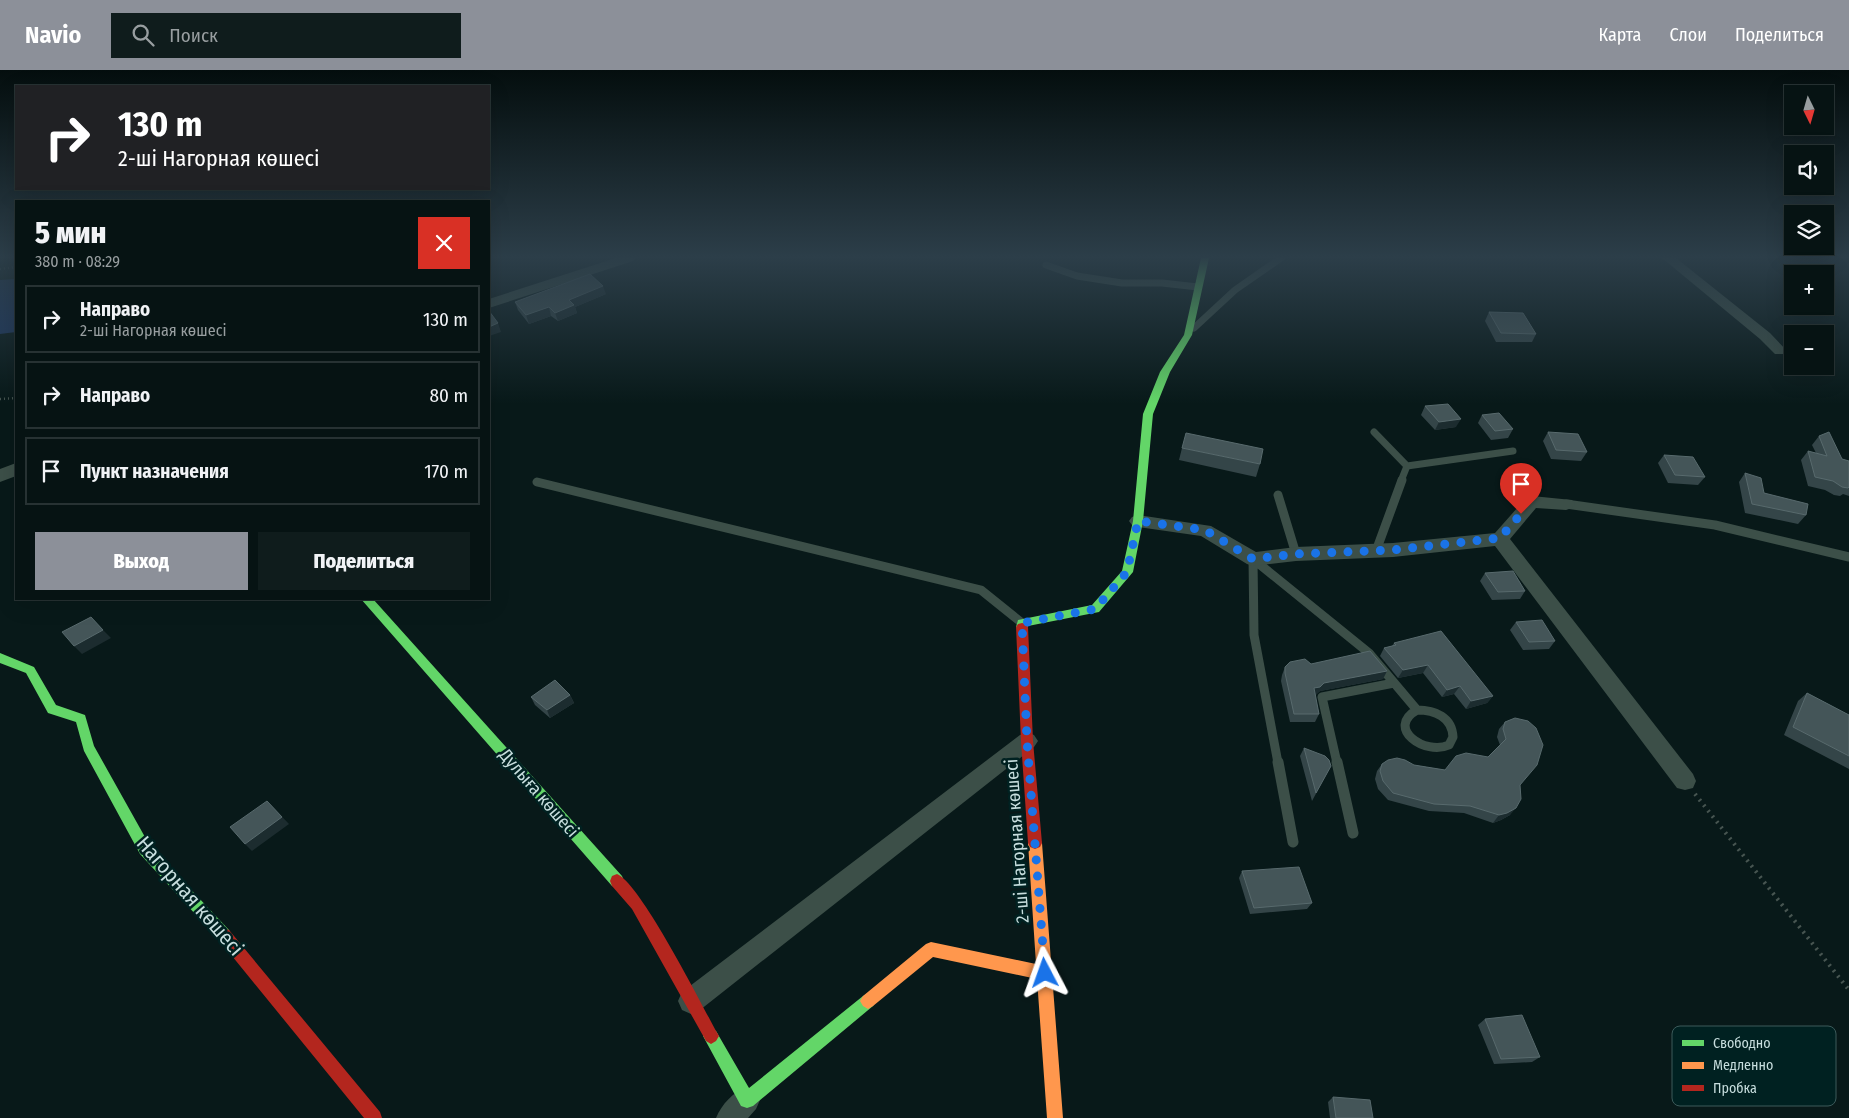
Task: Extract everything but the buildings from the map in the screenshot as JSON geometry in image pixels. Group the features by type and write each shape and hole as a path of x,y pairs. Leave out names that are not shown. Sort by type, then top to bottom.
{"street":[{"path":"1022,623 1095,609 1127,572 1138,521 1148,414 1165,372 1188,335 1194,307"},
{"path":"1729,307 1765,336 1780,351"},
{"path":"0,476 15,469"},
{"path":"1138,521 1205,530 1253,559 1296,554 1376,551 1500,538 1532,502 1566,504"},
{"path":"1500,538 1685,781"},
{"name":"Дулыға көшесі","path":"368,600 637,904 691,1001 738,1109 931,950 1045,973"},
{"name":"2-ші Нагорная көшесі","path":"1022,623 1027,741 1055,1118"},
{"name":"Нагорная көшесі","path":"0,658 30,670 52,709 81,719 88,747 145,850 234,946 374,1118"},
{"path":"691,1001 1027,741"}],"lane":[{"path":"1188,335 1213,307"},
{"path":"1374,432 1407,466"},
{"path":"1407,466 1513,451"},
{"path":"1376,551 1407,466"},
{"path":"537,482 981,590 1022,623"},
{"path":"1278,495 1296,554"},
{"path":"1566,504 1714,525 1849,557"},
{"path":"1253,559 1369,653 1417,710 1433,712 1447,721 1453,734 1453,740 1450,745 1444,748 1429,748 1413,740 1405,728 1404,722 1411,712 1417,710"},
{"path":"1253,559 1254,635 1293,842"},
{"path":"1354,833 1322,697 1394,683"}],"path":[{"path":"0,399 15,398"},
{"path":"1685,781 1849,990"}],"water":[{"path":"0,307 15,307 15,332 0,334"}],"traffic: fast":[{"path":"1022,627 1022,623 1095,609 1127,572 1138,521 1148,414 1165,372 1188,335 1194,307"},
{"path":"368,600 617,881"},
{"path":"0,658 30,670 52,709 81,719 88,747 145,850 224,935"},
{"path":"711,1036 747,1100 868,1001"}],"traffic: slow":[{"path":"1035,843 1055,1118"},
{"path":"868,1001 931,949 1045,973"}],"traffic: jam":[{"path":"1022,627 1027,741 1035,843"},
{"path":"617,881 637,904 711,1036"},
{"path":"224,935 374,1118"}],"route":[{"path":"1045,973 1027,741 1022,623 1095,609 1127,572 1138,521 1205,530 1253,559 1296,554 1393,550 1500,538 1521,514"}]}
